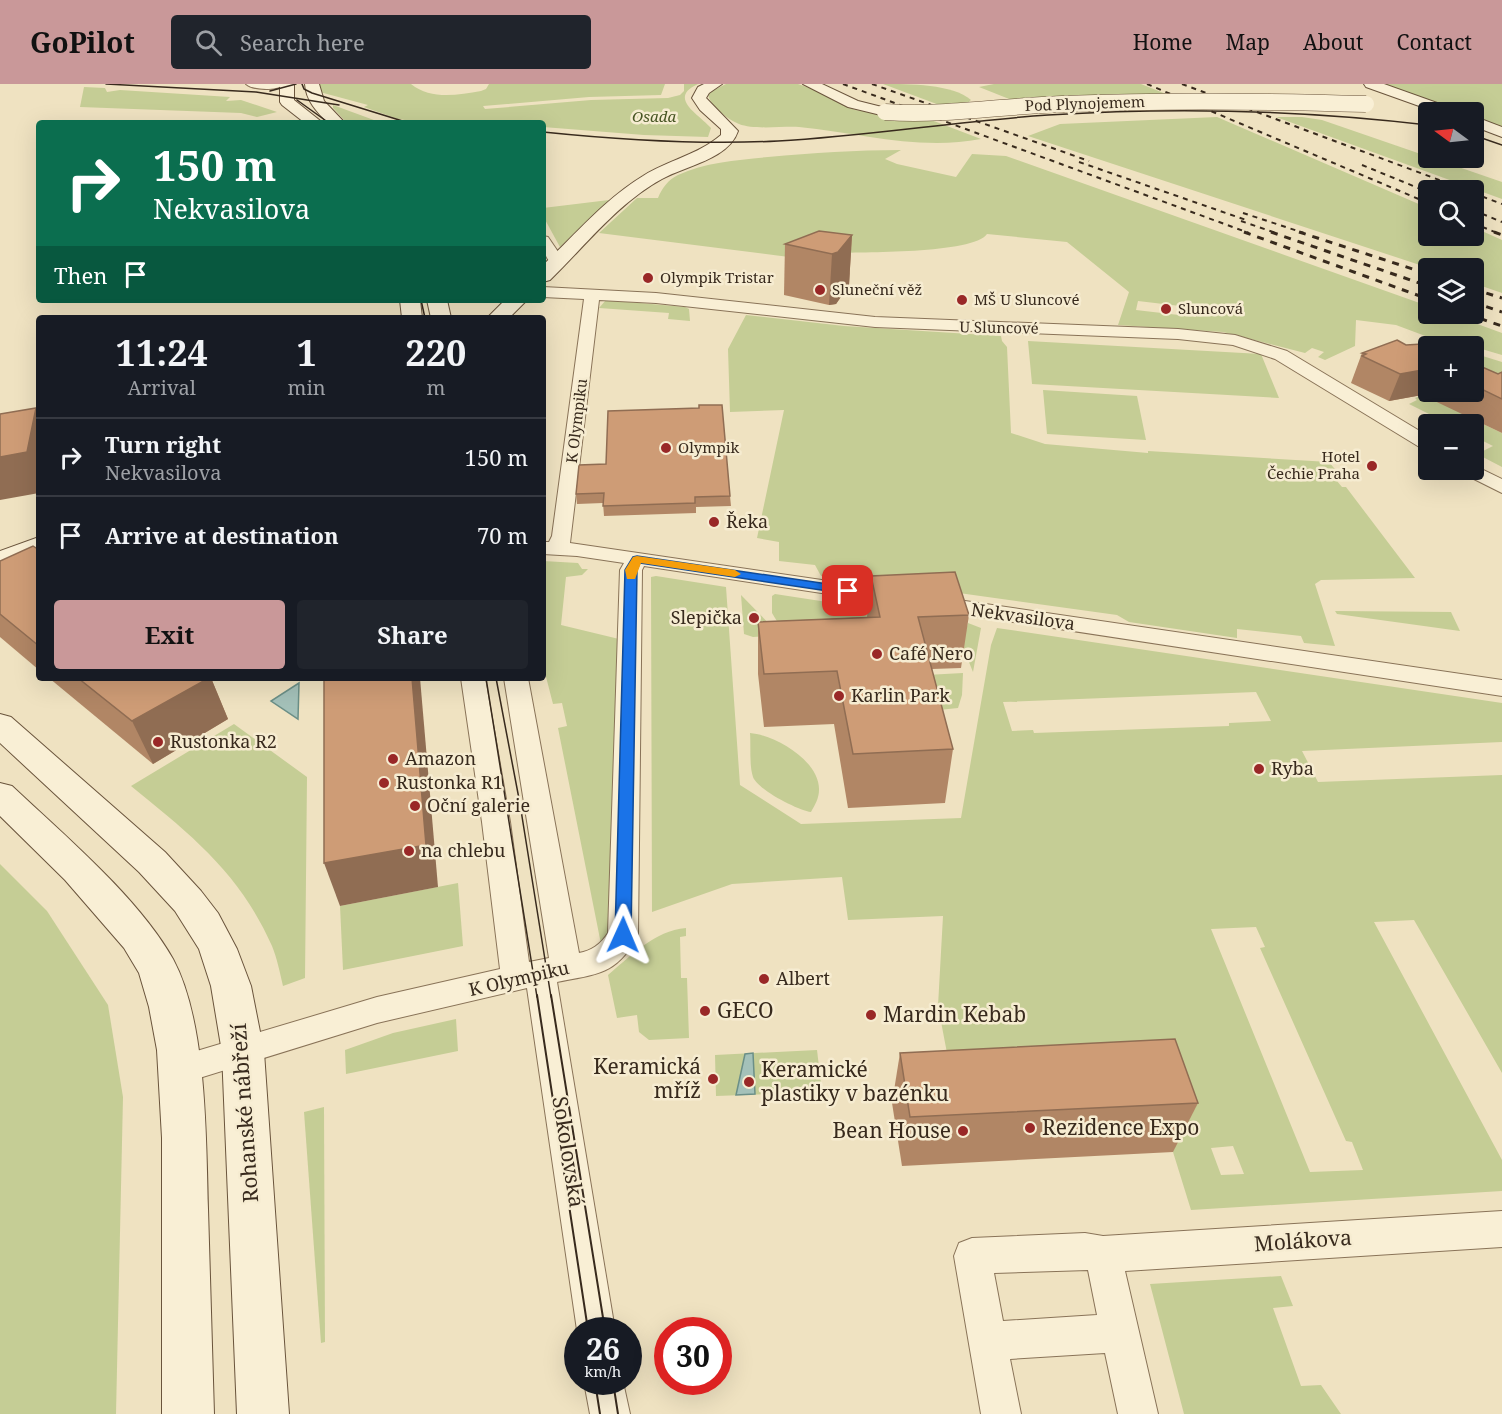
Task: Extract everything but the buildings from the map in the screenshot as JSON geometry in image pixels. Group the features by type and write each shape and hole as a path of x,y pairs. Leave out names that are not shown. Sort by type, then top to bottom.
{"main road":[{"path":"282,84 287,102 311,120"},
{"path":"312,84 314,96 325,113 333,120"},
{"path":"546,273 630,194 649,180 713,149 728,137 730,131 726,124 703,105 699,98 703,90 714,84"},
{"name":"Pod Plynojemem","path":"810,84 853,104 885,112 936,113 1127,102 1382,103"},
{"path":"1371,84 1382,103"},
{"path":"1382,103 1418,104"},
{"path":"1382,103 1418,104"},
{"path":"1484,125 1502,132"},
{"path":"500,315 514,303"},
{"path":"1,553 36,531"},
{"path":"1,553 36,546"},
{"name":"Rohanské nábřeží","path":"0,725 152,862 188,901 218,949 228,976 243,1052 263,1414"},
{"path":"0,795 78,870 138,937 158,969 172,1016 180,1070 184,1138 188,1414"}],"street":[{"path":"251,84 282,84"},
{"path":"546,244 558,262"},
{"name":"U Sluncové","path":"546,292 667,299 875,322 1178,334 1234,340 1281,355 1418,438"},
{"name":"K Olympiku","path":"551,547 563,524 592,294"},
{"path":"1484,477 1502,487"},
{"name":"Nekvasilova","path":"551,547 1502,688"},
{"name":"K Olympiku","path":"180,1070 377,1011 596,962 615,948 623,935 631,570 637,560"},
{"name":"Sokolovská","path":"473,681 496,822 541,973"},
{"name":"Sokolovská","path":"516,681 541,973 594,1317"},
{"name":"Molákova","path":"1001,1414 972,1256 1085,1251 1103,1254 1502,1229"},
{"path":"1103,1254 1138,1414"},
{"path":"989,1341 1120,1333"},
{"path":"606,1395 609,1414"}],"green space":[{"name":"Osada","path":"316,84 411,84 427,92 444,95 481,91 489,84 665,84 661,95 589,97 483,106 485,109 591,100 668,98 680,95 684,91 684,84 698,84 689,89 685,100 693,112 711,128 708,137 644,135 546,127 546,120 405,120 364,107 368,105 316,91"},
{"path":"726,84 798,84 818,91 855,110 926,118 981,139 958,142 913,142 799,127 745,126 725,116 709,98 708,93"},
{"path":"883,84 942,88 971,100 964,106 942,106"},
{"path":"994,84 1141,84 1176,98 1019,103 979,87"},
{"path":"1383,84 1502,84 1502,128 1484,121 1484,102 1432,102"},
{"path":"84,87 105,88 107,92 120,90 230,97 226,101 241,100 277,112 257,117 241,113 80,107"},
{"path":"333,105 374,120 344,120"},
{"path":"1217,117 1418,204 1418,246 1484,246 1484,232 1502,240 1502,293 1484,287 1484,258 1418,258 1418,264 1028,136 1060,124"},
{"path":"1276,117 1322,120 1418,153 1418,168 1461,168 1502,182 1502,199 1484,192 1484,180 1450,180"},
{"path":"901,150 885,159 897,164 956,177 972,154 1006,156 1418,302 1418,324 1477,324 1502,333 1502,355 1484,350 1484,336 1425,336 1396,325 1356,320 1355,346 1325,360 1318,357 1324,352 1312,348 1305,353 1223,332 1118,325 1129,292 1067,242 987,234 978,241 939,249 832,253 805,259 599,233 637,198 658,198 671,179 699,167 722,162 834,152","holes":["1138,301 1197,308 1196,317 1136,310"]},
{"path":"609,200 560,247 546,221 546,208"},
{"path":"606,300 685,307 689,309 690,321 668,319 669,313 599,308"},
{"path":"746,315 844,326 1001,336 1007,347 1011,433 1045,444 1148,453 1148,451 1329,462 1338,473 1331,474 1342,487 1346,487 1415,578 1321,580 1315,584 1335,646 1304,643 1301,636 1237,629 1237,638 1129,622 1117,615 916,587 906,589 821,576 815,565 779,561 779,542 757,538 784,410 730,412 728,349"},
{"path":"1028,341 1261,354 1279,398 1032,384"},
{"path":"1484,356 1502,362 1502,403 1462,414 1429,414 1409,404 1417,400 1415,398 1418,397 1418,402 1484,402"},
{"path":"1043,390 1137,396 1146,440 1047,434"},
{"path":"1484,424 1502,433 1502,467 1484,458 1484,450 1493,446 1484,442"},
{"path":"546,561 578,563 582,569 588,569 582,575 566,577 561,625 619,639 613,923 601,944 558,728 567,726 562,703 553,704 546,677"},
{"path":"651,577 726,587 740,785 801,824 961,818 991,645 997,628 1502,703 1502,742 1302,751 1318,782 1502,775 1502,1073 1414,920 1374,922 1502,1160 1502,1191 1191,1210 1173,1152 956,1100 938,1006 943,916 848,920 842,877 732,884 652,912","holes":["1256,692 1271,721 1229,723 1229,726 1034,733 1033,730 1012,731 1003,702","1256,927 1265,947 1260,948 1346,1141 1352,1142 1363,1170 1310,1172 1211,929","1233,1146 1244,1174 1221,1175 1211,1148"]},
{"path":"775,594 899,613 880,619 778,623 772,613 772,596"},
{"path":"741,595 780,635 753,637 744,634"},
{"path":"1335,611 1451,612 1460,631 1337,614"},
{"path":"968,623 981,628 973,672 962,645"},
{"path":"963,673 962,695 958,708 939,710 926,675"},
{"path":"234,724 307,777 305,978 283,986 272,946 259,920 229,876 174,821 131,786"},
{"path":"750,733 783,744 794,751 812,769 819,790 818,799 811,812 779,799 756,782 751,767"},
{"path":"0,864 47,911 108,1005 123,1097 116,1414 0,1414"},
{"path":"458,883 463,946 343,970 340,906"},
{"path":"686,928 686,936 680,937 681,978 687,978 689,1038 649,1040 639,1032 637,1015 617,1018 608,975 654,939 674,930"},
{"path":"456,1019 458,1051 346,1074 345,1050 393,1033"},
{"path":"817,1050 822,1092 716,1096 715,1055"},
{"path":"324,1107 325,1342 321,1343 304,1112"},
{"path":"1281,1276 1293,1306 1273,1308 1301,1386 1321,1385 1341,1414 1184,1414 1150,1284"}],"water":[{"path":"299,683 298,719 271,701"},
{"path":"753,1053 755,1094 736,1095 745,1054"}],"tram line":[{"path":"106,84 256,92 339,105"},
{"path":"270,91 296,84"},
{"path":"302,84 304,89 312,93 399,120"},
{"path":"297,100 325,120"},
{"path":"546,132 660,141 778,141 1048,115 1143,111 1286,113 1418,124"},
{"path":"1484,139 1502,145"},
{"path":"422,303 424,315"},
{"path":"486,681 537,997"},
{"path":"497,681 520,804 551,997"},
{"path":"537,995 586,1317"},
{"path":"551,995 603,1317"},
{"path":"597,1395 600,1414"},
{"path":"615,1395 618,1414"}],"railway":[{"path":"843,84 1249,233"},
{"path":"872,84 1089,161"},
{"path":"1147,84 1418,199"},
{"path":"1182,84 1439,180"},
{"path":"1079,162 1249,221"},
{"path":"1362,165 1418,188"},
{"path":"1484,197 1502,204"},
{"path":"1243,213 1304,233"},
{"path":"1484,215 1502,222"},
{"path":"1241,221 1276,233"},
{"path":"1484,228 1497,233"},
{"path":"1244,232 1418,295"},
{"path":"1271,232 1418,283"},
{"path":"1299,232 1418,271"},
{"path":"1494,232 1502,235"},
{"path":"1484,292 1502,298"},
{"path":"1484,306 1502,312"},
{"path":"1484,320 1502,326"}],"slow traffic":[{"path":"631,577 631,570 637,560 735,574"}],"place":[{"name":"Olympik Tristar","path":"648,278"},
{"name":"Sluneční věž","path":"820,290"},
{"name":"MŠ U Sluncové","path":"962,300"},
{"name":"Sluncová","path":"1166,309"},
{"name":"Olympik","path":"666,448"},
{"name":"Hotel Čechie Praha","path":"1372,466"},
{"name":"Řeka","path":"714,522"},
{"name":"Slepička","path":"754,618"},
{"name":"Café Nero","path":"877,654"},
{"name":"Karlin Park","path":"839,696"},
{"name":"Rustonka R2","path":"158,742"},
{"name":"Amazon","path":"393,759"},
{"name":"Ryba","path":"1259,769"},
{"name":"Rustonka R1","path":"384,783"},
{"name":"Oční galerie","path":"415,806"},
{"name":"na chlebu","path":"409,851"},
{"name":"Albert","path":"764,979"},
{"name":"GECO","path":"705,1011"},
{"name":"Mardin Kebab","path":"871,1015"},
{"name":"Keramická mříž","path":"713,1079"},
{"name":"Keramické plastiky v bazénku","path":"749,1082"},
{"name":"Rezidence Expo","path":"1030,1128"},
{"name":"Bean House","path":"963,1131"}],"route":[{"path":"623,935 631,570 637,560 848,591"}]}
